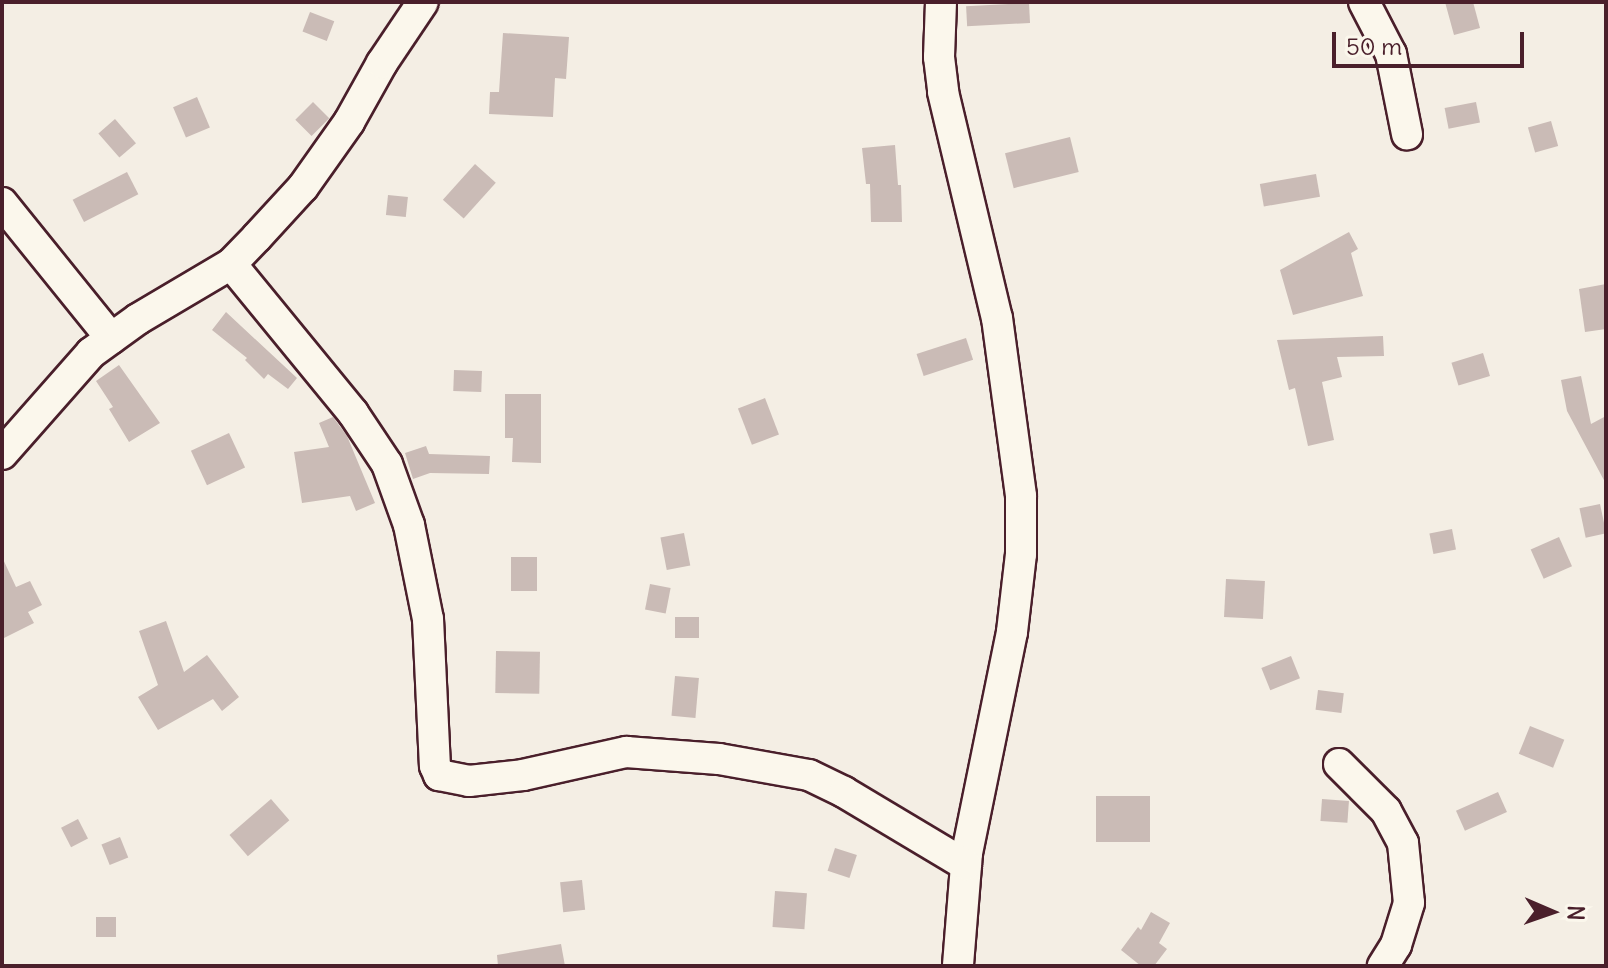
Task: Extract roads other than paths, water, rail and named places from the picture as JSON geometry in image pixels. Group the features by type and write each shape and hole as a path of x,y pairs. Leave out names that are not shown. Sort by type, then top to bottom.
{"street":[{"path":"2,454 91,353 231,264 303,187 349,122 382,63 423,2"},
{"path":"941,2 939,57 943,92 997,318 1021,496 1021,554 1012,632 966,865 958,966"},
{"path":"1364,2 1391,54 1407,134"},
{"path":"2,203 111,338"},
{"path":"231,264 353,413 387,464 409,525 428,619 439,775 469,781 523,775 626,752 719,759 809,775 844,792 966,865"},
{"path":"1339,764 1386,811 1403,843 1409,903 1396,945 1383,966"}]}
